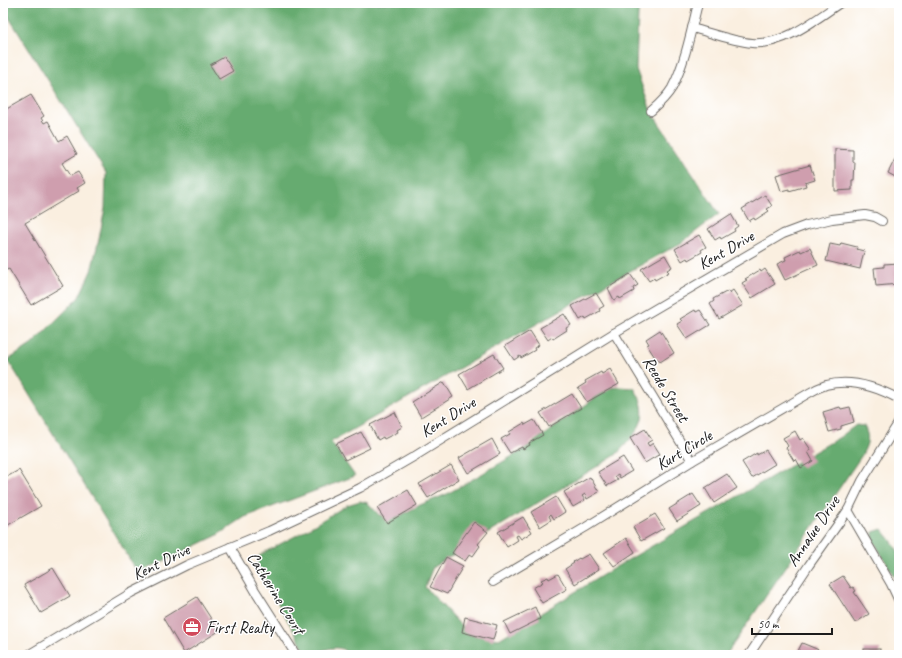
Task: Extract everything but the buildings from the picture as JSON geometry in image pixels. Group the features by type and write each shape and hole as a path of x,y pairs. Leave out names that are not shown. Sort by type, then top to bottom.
{"street":[{"path":"651,111 671,90 677,77 698,3"},
{"path":"692,28 742,41 765,43 777,40 810,23 840,3"},
{"name":"Kent Drive","path":"28,655 131,593 187,565 269,531 360,488 415,456 614,333 783,234 806,225 832,219 865,215 875,217 882,221"},
{"name":"Reede Street","path":"614,333 692,461"},
{"name":"Kurt Circle","path":"493,582 692,461 809,393 827,385 854,383 878,388 899,399"},
{"name":"Annalue Drive","path":"749,655 848,510 862,481 899,422"},
{"path":"848,510 891,584 899,601"},
{"name":"Catherine Court","path":"230,547 256,592 296,655"}],"green space":[{"path":"3,3 641,3 638,14 636,69 651,111 719,214 681,243 331,442 355,476 245,517 216,536 138,573 8,360 31,345 79,297 91,271 99,239 105,208 106,173 3,8"},
{"path":"611,388 634,388 640,399 642,417 636,432 616,455 433,567 425,587 470,635 499,639 614,568 840,437 856,425 864,426 868,440 862,455 726,655 350,655 342,649 337,648 317,652 304,649 262,578 257,562 259,556 347,505 360,501 368,503 379,515 394,519 420,505 447,494 523,450 598,396"},
{"path":"882,529 899,553 899,585 873,540 873,532"}],"place":[{"name":"First Realty","path":"192,627"}]}
